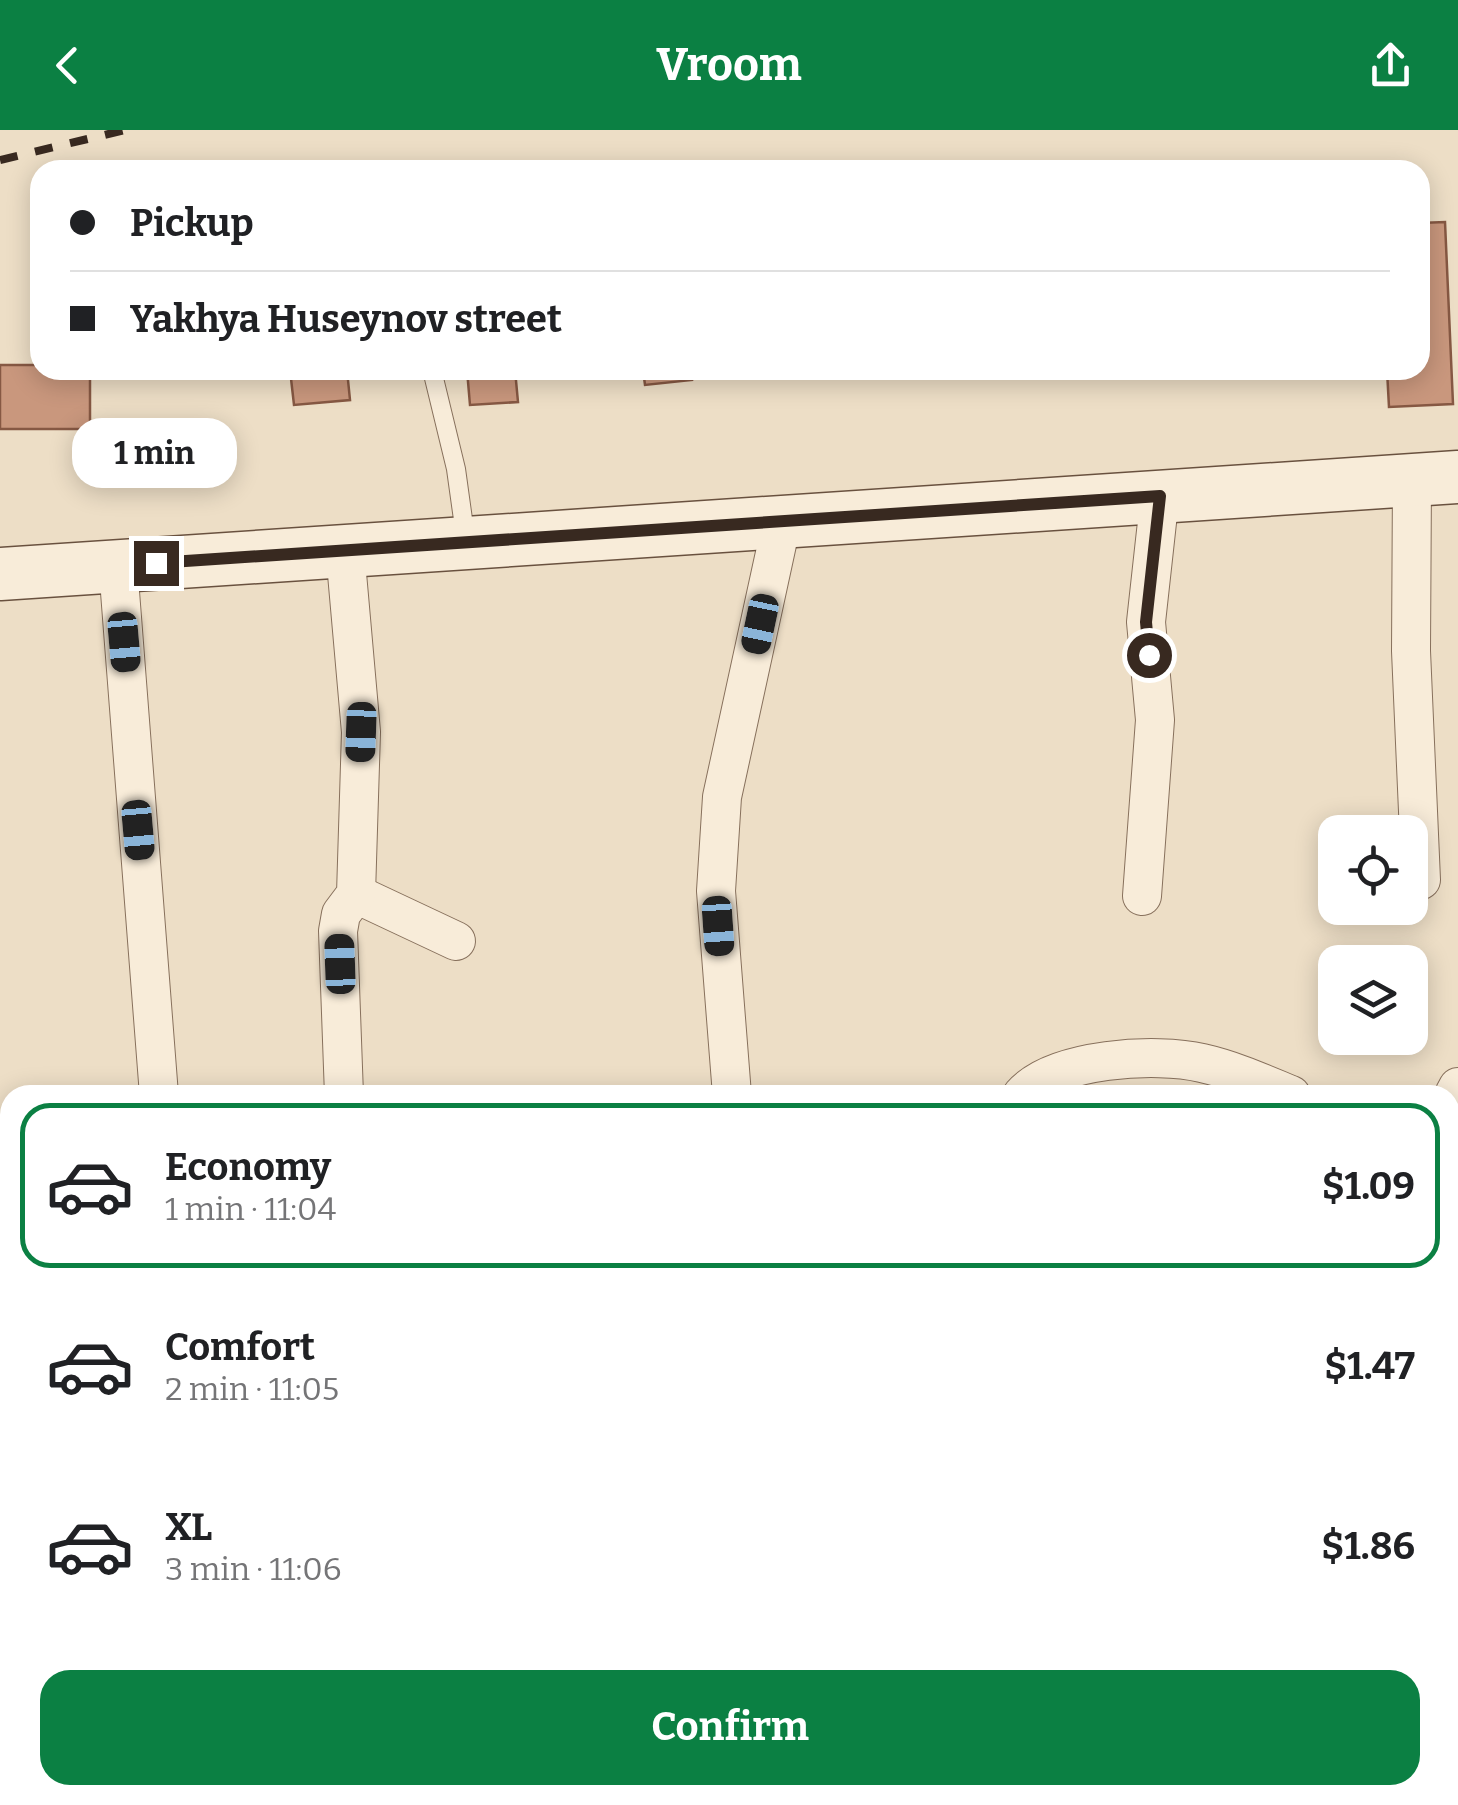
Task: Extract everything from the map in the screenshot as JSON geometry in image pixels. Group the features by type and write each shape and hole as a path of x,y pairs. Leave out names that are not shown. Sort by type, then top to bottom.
{"street":[{"path":"0,574 1435,478 1411,650 1418,815"},
{"path":"1142,896 1155,720 1146,622 1160,496"},
{"path":"731,1085 716,891 722,797 782,521"},
{"path":"344,1085 338,931 342,914 356,894 361,732 345,550"},
{"path":"118,566 158,1085"},
{"path":"356,894 456,942"},
{"path":"1031,1085 1074,1066 1127,1059 1198,1062 1268,1085"}],"lane":[{"path":"434,380 456,469 466,542"}],"building":[{"path":"1445,222 1453,404 1389,407 1388,380 1430,380 1430,223"},
{"path":"0,365 30,365 30,380 90,380 90,429 0,429"},
{"path":"291,380 348,380 350,400 294,405"},
{"path":"468,380 516,380 518,402 470,405"},
{"path":"644,380 692,380 645,385"}],"railway":[{"path":"0,160 125,130"}],"route":[{"path":"156,563 1160,496 1146,622 1149,655"}]}
